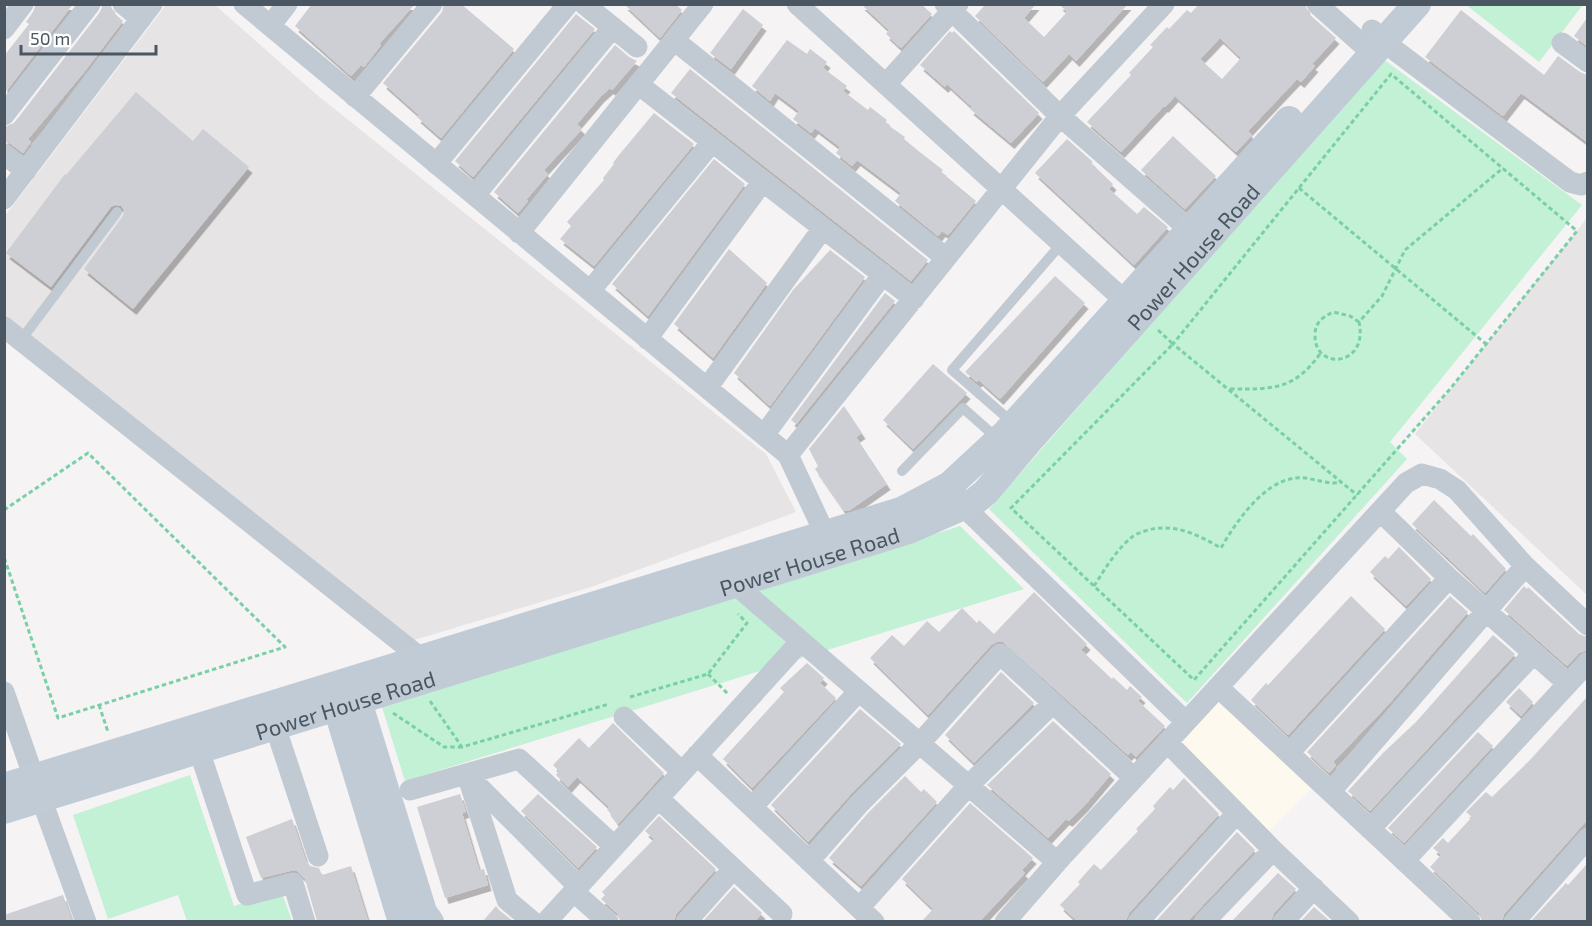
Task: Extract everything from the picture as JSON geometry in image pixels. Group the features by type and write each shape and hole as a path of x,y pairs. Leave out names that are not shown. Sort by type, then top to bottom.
{"street":[{"path":"4,29 23,4"},
{"path":"4,115 90,4"},
{"path":"4,199 147,12 123,4"},
{"path":"244,4 788,455 825,534"},
{"path":"270,26 287,4"},
{"path":"356,97 432,4"},
{"path":"436,164 568,4"},
{"path":"584,4 637,46"},
{"path":"519,232 703,4"},
{"path":"797,4 1133,308"},
{"path":"788,455 1060,116 1164,4"},
{"path":"1317,4 1570,182 1581,185 1587,182"},
{"name":"Power House Road","path":"985,472 1028,442 1133,308 1190,230 1344,59 1372,42 1393,4"},
{"name":"Power House Road","path":"424,673 825,534 957,496 986,492 985,472 1007,432 1133,308 1372,42 1417,4"},
{"path":"886,84 952,7 1060,116 1190,230"},
{"path":"475,195 613,27"},
{"path":"674,40 946,258"},
{"path":"1562,43 1587,62"},
{"path":"638,84 914,298"},
{"path":"590,291 712,142"},
{"path":"4,154 26,171"},
{"path":"647,339 764,181"},
{"path":"707,388 823,228"},
{"path":"764,435 883,274"},
{"path":"4,327 424,673"},
{"path":"1005,921 1406,483 1422,474 1440,479 1457,490 1525,567 1587,625"},
{"path":"957,496 1186,722"},
{"name":"Power House Road","path":"4,810 38,788 349,694 725,587 909,530 957,496"},
{"path":"1380,511 1449,578 1568,684"},
{"path":"1331,791 1525,567"},
{"path":"1289,753 1449,578"},
{"path":"725,587 801,641 1057,862"},
{"path":"546,921 801,641"},
{"path":"1370,829 1534,653"},
{"path":"809,861 859,804 920,743 1000,654 1134,778"},
{"path":"1405,860 1587,662"},
{"path":"1218,687 1470,921"},
{"path":"752,807 859,691"},
{"path":"4,692 86,921"},
{"path":"349,694 402,921"},
{"path":"349,694 423,912 430,921"},
{"name":"Power House Road","path":"4,787 38,788 199,750 274,726 349,694"},
{"path":"697,755 866,915 968,786 1053,703"},
{"path":"624,705 682,772"},
{"path":"274,726 318,856"},
{"path":"1167,742 1273,850 1349,921"},
{"path":"199,750 247,895 294,883 305,921"},
{"path":"410,790 519,759 614,846"},
{"path":"467,774 575,889 609,921"},
{"path":"467,774 507,900 533,921"},
{"path":"658,798 782,914"},
{"path":"1138,921 1237,813"},
{"path":"1514,921 1587,838"},
{"path":"1204,921 1273,850"},
{"path":"687,921 733,869"},
{"path":"1283,921 1314,888"}],"lane":[{"path":"21,340 117,212"},
{"path":"1007,432 952,370 1062,243"},
{"path":"902,471 963,408 1007,432"}],"path":[{"path":"1391,74 1503,168 1577,231 1449,389 1194,680 1011,508 1173,344 1391,74"},
{"path":"1359,322 1382,296 1405,250 1503,168"},
{"path":"1299,188 1486,344"},
{"path":"1133,308 1173,344 1357,495"},
{"path":"1333,312 1350,316 1359,322 1362,335 1358,348 1346,358 1331,359 1320,354 1315,343 1315,329 1321,318 1333,312"},
{"path":"1229,389 1286,385 1308,370 1320,354"},
{"path":"4,510 88,453 285,647 58,718 4,557"},
{"path":"1094,586 1109,562 1133,536 1149,530 1170,527 1197,534 1221,548 1235,524 1252,504 1279,484 1294,478 1312,478 1333,484 1342,482"},
{"path":"349,694 444,747 462,747 624,705 708,674 747,623 725,587"},
{"path":"424,673 462,747"}],"shaded area":[{"path":"166,5 215,5 317,95 766,454 796,512 591,587 404,643 5,318 5,216"},
{"path":"1587,218 1587,595 1415,434"},
{"path":"1221,700 1314,786 1268,832 1180,743"}],"green space":[{"path":"1581,4 1582,6 1539,62 1466,5"},
{"path":"1383,59 1582,205 1390,442 1407,459 1187,703 989,509"},
{"path":"960,526 1024,589 405,781 382,707"},
{"path":"190,775 234,906 281,890 292,921 187,921 178,895 108,919 73,815"}],"building":[{"path":"36,4 73,4 4,94 4,56 29,24 26,22"},
{"path":"103,4 110,4 114,13 123,21 28,139 31,142 23,153 4,141 4,127 14,123 100,12"},
{"path":"312,4 415,4 379,44 381,45 364,67 361,65 351,76 295,26"},
{"path":"444,4 461,4 514,49 441,138 383,83 442,12"},
{"path":"624,4 675,4 682,10 660,38"},
{"path":"861,4 921,4 932,14 901,48 886,34 889,30"},
{"path":"986,4 1036,4 1024,18 1044,37 1067,12 1059,4 1128,4 1076,61 1069,54 1043,82 975,16"},
{"path":"1199,4 1305,4 1309,14 1336,38 1312,64 1315,66 1301,82 1297,79 1248,131 1252,135 1236,152 1175,96 1121,152 1087,122 1131,75 1129,73 1153,47 1150,45 1167,27 1169,29 1187,10 1191,13","holes":["1220,38 1241,58 1222,79 1200,59"]},
{"path":"743,9 763,25 731,69 710,53"},
{"path":"1461,10 1544,75 1558,56 1587,75 1587,142 1521,93 1503,116 1425,57"},
{"path":"576,14 595,29 473,177 455,161"},
{"path":"1587,18 1587,46 1574,36"},
{"path":"950,31 952,33 954,31 1039,113 1011,143 970,109 972,107 947,84 945,87 920,65"},
{"path":"787,40 807,54 810,49 827,62 823,68 847,86 843,91 868,110 870,107 887,120 885,123 905,137 904,139 943,170 941,172 976,201 948,235 942,231 938,236 895,201 901,193 857,160 852,166 836,153 840,147 815,128 811,133 793,119 799,111 775,93 770,101 752,86"},
{"path":"615,45 637,61 612,90 610,88 601,96 577,124 582,129 544,170 548,174 518,213 494,192"},
{"path":"690,69 928,260 911,281 671,93"},
{"path":"136,92 193,141 203,129 249,167 133,309 84,269 123,216 124,210 121,206 111,207 51,287 6,253 65,174"},
{"path":"654,113 694,144 594,266 560,239 571,226 567,222 604,180 603,178 613,163"},
{"path":"1173,136 1216,176 1185,209 1141,170"},
{"path":"1067,139 1113,184 1109,189 1137,214 1144,207 1168,227 1134,265 1035,173"},
{"path":"714,159 745,184 648,316 612,284"},
{"path":"729,249 767,283 713,358 674,324"},
{"path":"830,250 865,277 770,406 734,373 793,290"},
{"path":"1055,276 1085,303 1000,399 979,380 977,382 965,372"},
{"path":"885,293 895,301 796,424 791,420"},
{"path":"933,364 967,393 913,449 883,420"},
{"path":"844,406 862,433 856,437 887,484 850,510 844,511 815,469 818,466 809,449"},
{"path":"1434,500 1471,536 1473,534 1506,569 1485,593 1412,524"},
{"path":"1399,547 1431,579 1406,606 1370,572 1385,556 1388,559"},
{"path":"1524,586 1527,589 1528,587 1579,634 1587,637 1587,650 1579,653 1567,666 1504,610"},
{"path":"1034,592 1087,644 1081,650 1112,679 1113,677 1127,690 1130,686 1142,697 1138,701 1165,726 1136,757 1131,752 1128,755 1003,642 991,645 928,715 870,658 892,635 904,646 927,621 939,632 962,608 977,623 979,620 994,634"},
{"path":"1351,596 1385,629 1288,735 1251,700 1266,683 1268,685"},
{"path":"1450,596 1468,612 1388,705 1333,762 1336,765 1329,773 1307,752"},
{"path":"1493,635 1515,654 1370,811 1348,791 1416,722"},
{"path":"807,663 824,678 820,683 836,698 752,788 723,759 784,692 780,688"},
{"path":"1001,672 1034,703 974,763 945,735"},
{"path":"1519,688 1533,702 1521,716 1506,702"},
{"path":"1587,697 1587,820 1504,914 1502,921 1482,921 1479,913 1430,867 1441,855 1433,848 1443,838 1448,843 1472,817 1466,812 1486,792 1492,797 1530,760"},
{"path":"860,709 901,744 850,795 808,842 771,805"},
{"path":"1053,721 1111,774 1085,805 1069,821 1066,819 1048,838 987,785"},
{"path":"613,723 664,773 618,824 607,809 609,807 577,777 568,787 556,775 559,771 553,765 579,738 589,748"},
{"path":"1478,732 1493,746 1404,843 1388,828"},
{"path":"905,776 921,792 924,789 937,802 861,886 829,858 868,813"},
{"path":"1184,778 1219,814 1129,913 1126,921 1077,921 1060,905 1080,884 1078,882 1094,864 1101,870 1138,831 1136,829 1155,809 1153,806 1170,787 1173,790"},
{"path":"460,794 466,812 462,813 479,870 484,869 488,885 445,898 417,807"},
{"path":"538,794 597,847 578,868 521,811"},
{"path":"970,803 1033,858 1022,870 1025,873 980,921 922,921 933,909 902,879"},
{"path":"659,816 716,869 676,914 674,921 620,921 617,913 601,899 605,895 602,892 654,839 645,831"},
{"path":"292,819 306,861 310,866 319,868 322,875 351,866 368,921 317,921 305,879 297,871 261,878 246,837"},
{"path":"1237,832 1255,850 1188,921 1156,921"},
{"path":"1587,864 1587,921 1531,921 1566,883 1568,885"},
{"path":"1278,873 1296,889 1274,913 1271,921 1232,921"},
{"path":"734,887 762,913 755,921 703,921"},
{"path":"63,895 72,921 4,921 4,915"},
{"path":"496,906 499,910 513,921 483,921"},
{"path":"1314,907 1330,921 1301,921"}]}
